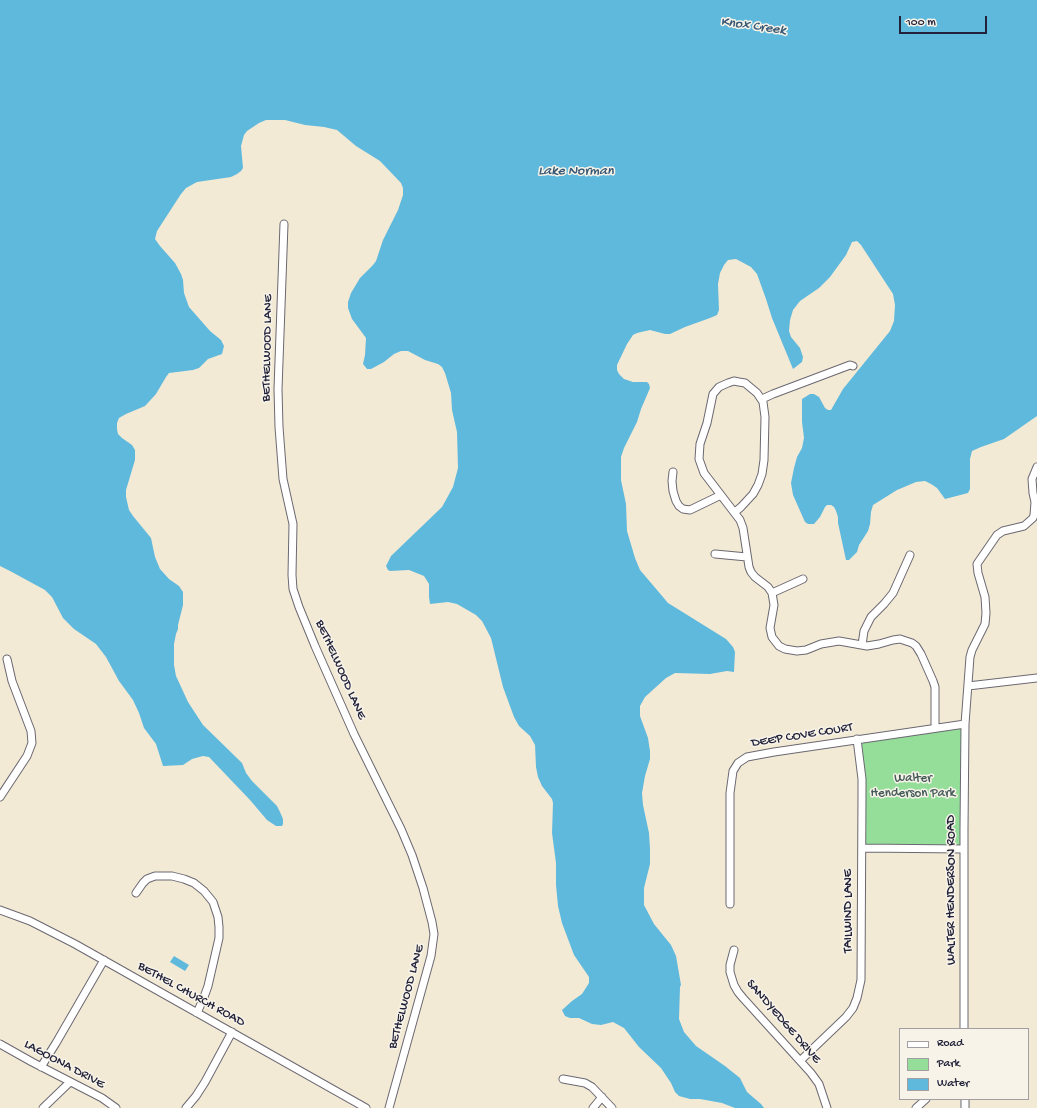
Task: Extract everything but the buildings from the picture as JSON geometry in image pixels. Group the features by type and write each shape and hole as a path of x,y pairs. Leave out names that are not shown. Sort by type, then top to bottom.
{"street":[{"name":"BETHELWOOD LANE","path":"284,224 278,389 283,479 293,524 293,589 313,640 352,728 406,840 423,888 434,934 429,962 389,1108"},
{"path":"762,399 850,365 853,366"},
{"path":"735,512 750,499 762,474 764,460 765,409 762,399 750,386 739,382 729,382 719,387 713,394 707,423 700,444 699,459 704,473 740,520 743,528 747,557 751,572 768,587 772,593 774,602 770,623 771,634 775,642 785,649 800,651 821,644 839,641 871,646 900,639 906,640 916,646 921,654 935,687 935,728"},
{"name":"WALTER HENDERSON ROAD","path":"964,1028 963,963 965,724 970,656 985,624 986,613 985,597 977,567 978,562 997,535 1003,531 1024,526 1033,518 1035,502 1032,479 1037,467"},
{"path":"672,472 673,491 676,500 683,509 690,510 721,495"},
{"path":"715,554 747,557"},
{"path":"862,645 867,624 871,617 893,593 910,555"},
{"path":"772,593 803,580"},
{"path":"0,797 27,756 32,743 31,731 12,681 7,659"},
{"path":"968,686 1037,678"},
{"name":"DEEP COVE COURT","path":"730,904 731,779 735,766 743,759 774,752 965,724"},
{"name":"TAILWIND LANE","path":"801,1060 846,1018 853,1008 857,998 861,980 862,779 857,739"},
{"path":"862,848 964,849"},
{"path":"136,892 142,883 148,879 155,876 172,876 194,883 204,891 213,902 218,917 219,938 208,986 197,1013"},
{"name":"BETHEL CHURCH ROAD","path":"0,910 54,932 366,1108"},
{"name":"SANDYEDGE DRIVE","path":"734,950 730,965 730,972 738,992 811,1072 819,1084 827,1108"},
{"path":"41,1067 104,960"},
{"path":"186,1108 205,1082 232,1032"},
{"name":"LAGOONA DRIVE","path":"0,1044 102,1098 116,1108"},
{"path":"563,1079 585,1083 592,1087 612,1108"},
{"path":"43,1108 70,1082"},
{"path":"593,1108 602,1097"},
{"path":"916,1108 925,1100"}],"green space":[{"name":"Walter Henderson Park","path":"965,724 963,849 862,847 857,740"}],"water":[{"name":"Lake Norman","path":"0,0 1037,0 1037,416 1004,439 972,451 970,459 970,489 968,493 945,499 937,488 925,481 916,482 897,490 873,505 868,531 859,545 857,552 849,560 846,560 838,517 834,507 827,505 814,524 808,524 805,522 793,495 791,483 797,457 802,448 804,438 802,399 810,394 814,394 819,397 825,408 831,410 843,389 890,331 894,321 895,305 893,294 857,241 852,242 846,255 830,277 819,288 800,301 793,310 789,331 791,337 800,348 803,357 802,362 793,369 772,318 757,274 751,267 736,259 728,260 720,273 718,284 719,310 717,315 670,334 650,330 633,335 617,365 619,374 624,379 633,382 647,382 650,388 621,457 621,480 626,504 627,531 635,558 640,570 668,603 726,639 733,647 735,652 734,672 727,671 710,674 675,673 666,678 645,697 640,706 640,716 648,738 650,751 650,759 642,793 649,833 650,849 650,864 644,888 644,905 654,924 671,945 676,956 681,985 679,1019 684,1032 696,1046 740,1078 747,1092 764,1108 735,1108 722,1103 679,1096 675,1092 661,1068 639,1047 624,1028 613,1022 601,1025 592,1024 579,1018 570,1018 565,1016 562,1010 582,994 589,983 589,977 574,955 562,923 558,906 556,863 552,833 553,803 538,777 535,745 530,736 519,726 514,717 503,687 491,638 482,621 476,615 457,604 448,602 430,604 429,584 424,576 409,570 390,571 386,566 391,556 442,507 453,487 458,468 457,432 452,410 451,393 445,373 442,367 438,364 425,360 408,351 401,351 371,369 367,369 363,364 366,338 352,319 348,308 348,302 351,293 360,278 376,261 383,240 398,210 403,195 403,188 401,183 380,161 356,146 337,130 285,120 266,120 247,131 244,135 241,146 243,168 241,171 231,177 197,182 186,188 181,194 157,231 155,239 175,263 181,274 184,293 189,307 210,331 221,340 224,346 222,354 208,359 199,368 169,373 156,394 145,406 119,418 117,423 118,434 132,445 135,450 135,460 126,490 129,510 151,538 155,557 160,569 169,579 179,586 183,592 183,605 174,644 174,665 176,676 188,702 203,725 242,763 246,773 252,781 277,806 283,819 282,826 276,826 267,820 209,757 203,756 192,759 183,765 163,766 156,744 144,728 133,700 119,681 106,657 96,644 74,629 63,618 52,597 45,590 0,566"},
{"path":"174,956 189,965 185,971 170,962"}],"water label":[{"name":"Knox Creek","path":"753,27"}]}
